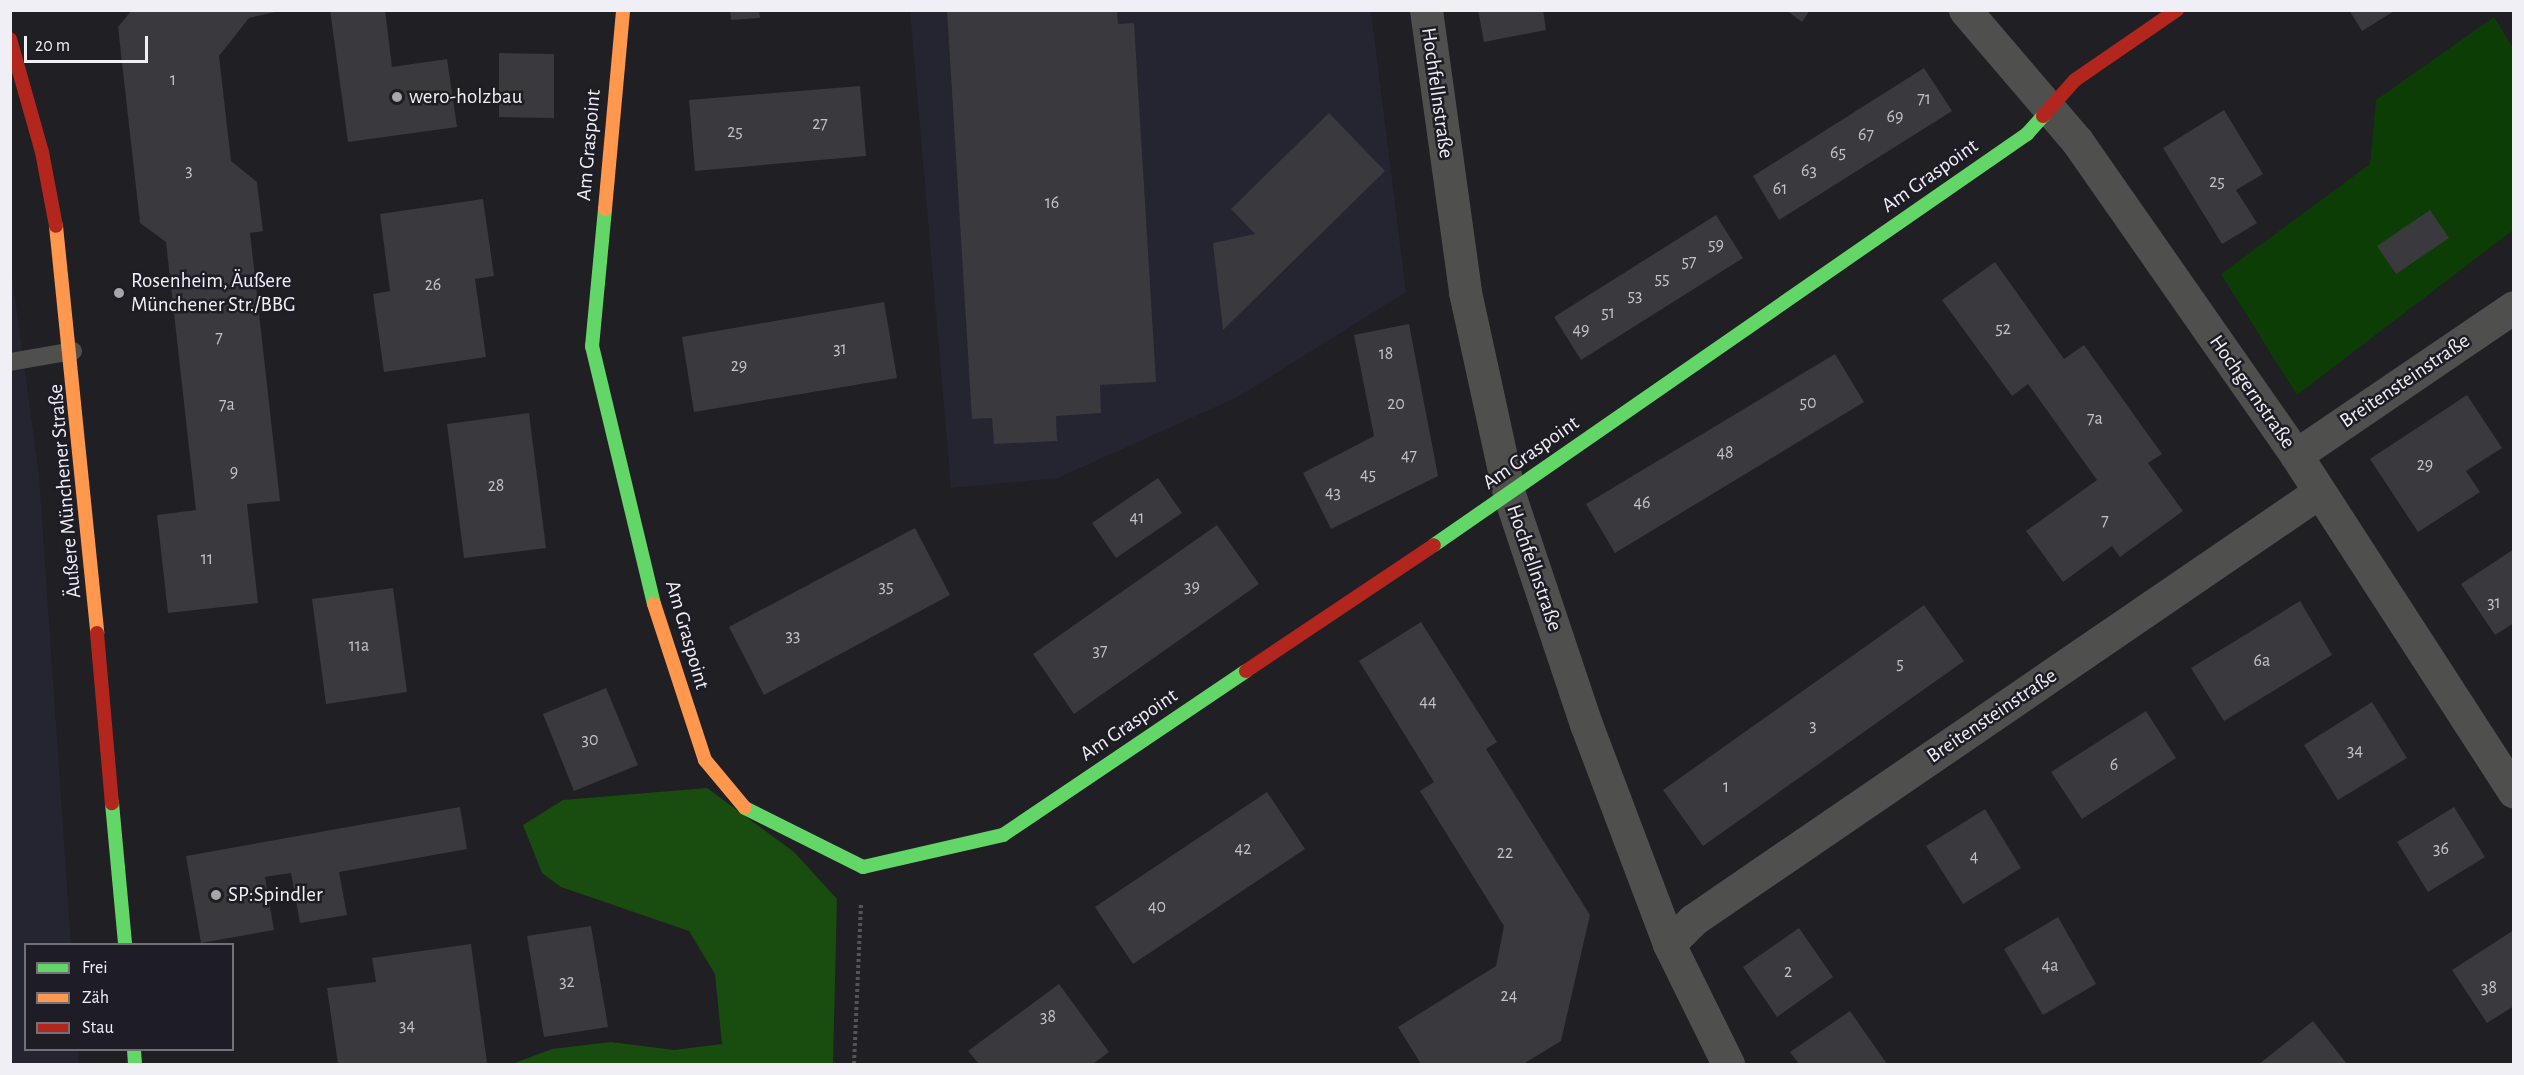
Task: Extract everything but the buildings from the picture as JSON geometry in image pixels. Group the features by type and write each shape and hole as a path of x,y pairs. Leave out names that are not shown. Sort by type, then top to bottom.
{"street":[{"name":"Am Graspoint","path":"623,10 592,346 666,651 705,760 751,815 863,867 1003,836 1509,494 2027,134 2075,80 2177,10"},
{"name":"Hochfellnstraße","path":"1426,10 1465,292 1509,494 1586,724 1669,944 1728,1065"},
{"name":"Hochgernstraße","path":"1965,10 2051,108 2296,455 2514,792"},
{"name":"Äußere Münchener Straße","path":"10,39 42,152 73,351 125,943"},
{"name":"Breitensteinstraße","path":"2296,455 2514,307"},
{"name":"Breitensteinstraße","path":"1669,944 1693,920 2319,492"}],"lane":[{"path":"10,362 73,351"}],"path":[{"path":"854,1065 863,867"}],"shaded area":[{"path":"910,11 1371,11 1406,292 1238,397 1058,478 951,488"},
{"path":"10,261 39,475 71,943 24,943 24,1051 78,1051 79,1064 11,1064"}],"green space":[{"path":"2494,17 2513,48 2513,230 2297,395 2221,274 2370,164 2376,100"},
{"path":"707,788 794,852 837,899 833,1064 512,1064 552,1049 611,1042 674,1050 722,1044 715,974 689,931 561,887 542,873 523,825 563,800"}],"traffic: fast":[{"path":"1434,545 2027,134 2043,116"},
{"path":"605,209 592,346 654,604"},
{"path":"745,808 863,867 1003,835 1246,671"},
{"path":"112,803 125,943"},
{"path":"134,1051 135,1064"}],"traffic: slow":[{"path":"605,209 623,10"},
{"path":"56,226 97,633"},
{"path":"654,604 705,760 745,808"}],"traffic: jam":[{"path":"2043,116 2075,80 2177,10"},
{"path":"10,39 42,152 56,226"},
{"path":"1246,671 1434,545"},
{"path":"97,633 112,803"}],"place":[{"name":"wero-holzbau","path":"397,97"},
{"name":"Rosenheim, Äußere Münchener Str./BBG","path":"119,293"},
{"name":"SP:Spindler","path":"216,895"}]}
